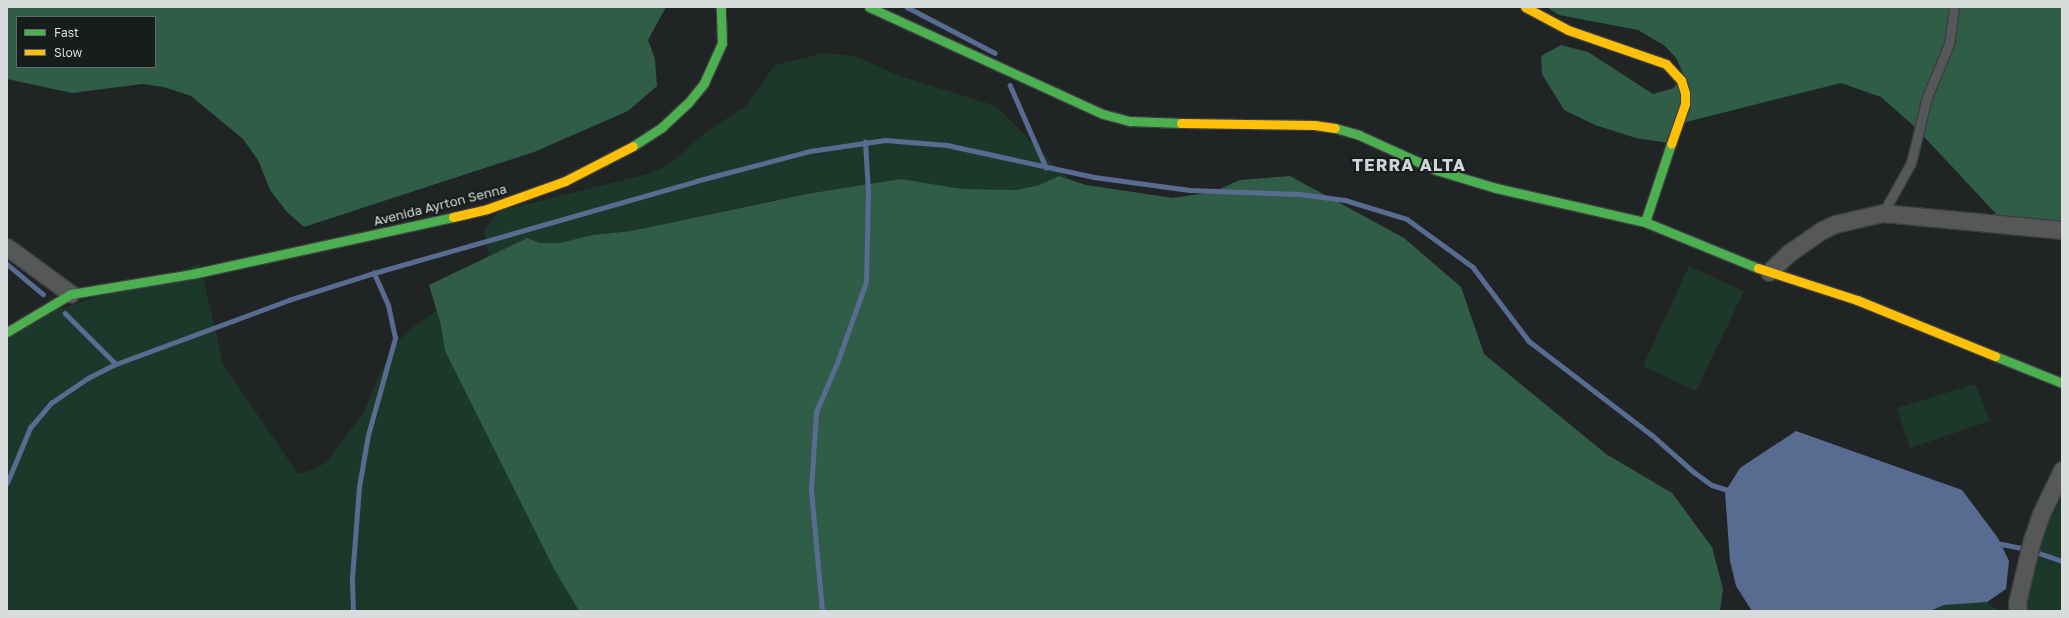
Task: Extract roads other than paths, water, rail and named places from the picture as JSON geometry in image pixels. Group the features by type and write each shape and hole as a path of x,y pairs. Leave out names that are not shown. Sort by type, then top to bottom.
{"street":[{"name":"Avenida Ayrton Senna","path":"71,294 192,274 308,250 487,209 565,182 630,148 662,127 688,103 704,83 716,62 722,43 721,7"},
{"path":"869,7 1103,114 1130,120 1170,123 1338,128 1360,135 1436,170 1496,188 1645,222 1769,272 1851,297 2062,383"},
{"path":"1524,7 1568,30 1666,64 1681,80 1685,93 1685,104 1645,222"},
{"path":"1769,272 1794,248 1822,230 1835,224 1883,213 2062,230"},
{"path":"7,247 71,294 7,332"},
{"path":"2018,611 2017,603 2032,540 2041,514 2062,470"}],"lane":[{"path":"1883,213 1911,163 1927,97 1949,44 1954,7"}],"water":[{"path":"1796,431 1962,490 1998,538 2009,561 2006,589 1987,602 1944,605 1930,611 1752,611 1736,586 1730,561 1725,492 1740,468"}],"waterway":[{"path":"907,7 995,53"},
{"path":"1010,85 1046,167"},
{"path":"7,483 30,428 51,403 88,378 116,364 289,300 374,273 696,181 810,151 885,140 947,145 1094,177 1189,190 1300,194 1345,200 1407,219 1473,267 1529,341 1652,435 1694,472 1712,485 1732,491"},
{"path":"822,611 811,490 816,412 837,363 866,282 868,192 865,142"},
{"path":"7,264 43,294"},
{"path":"353,611 352,578 359,487 368,435 395,338 388,305 374,273"},
{"path":"65,313 116,364"},
{"path":"1996,543 2026,549"},
{"path":"2033,551 2062,561"}],"district":[{"name":"TERRA ALTA","path":"1409,165"}]}
